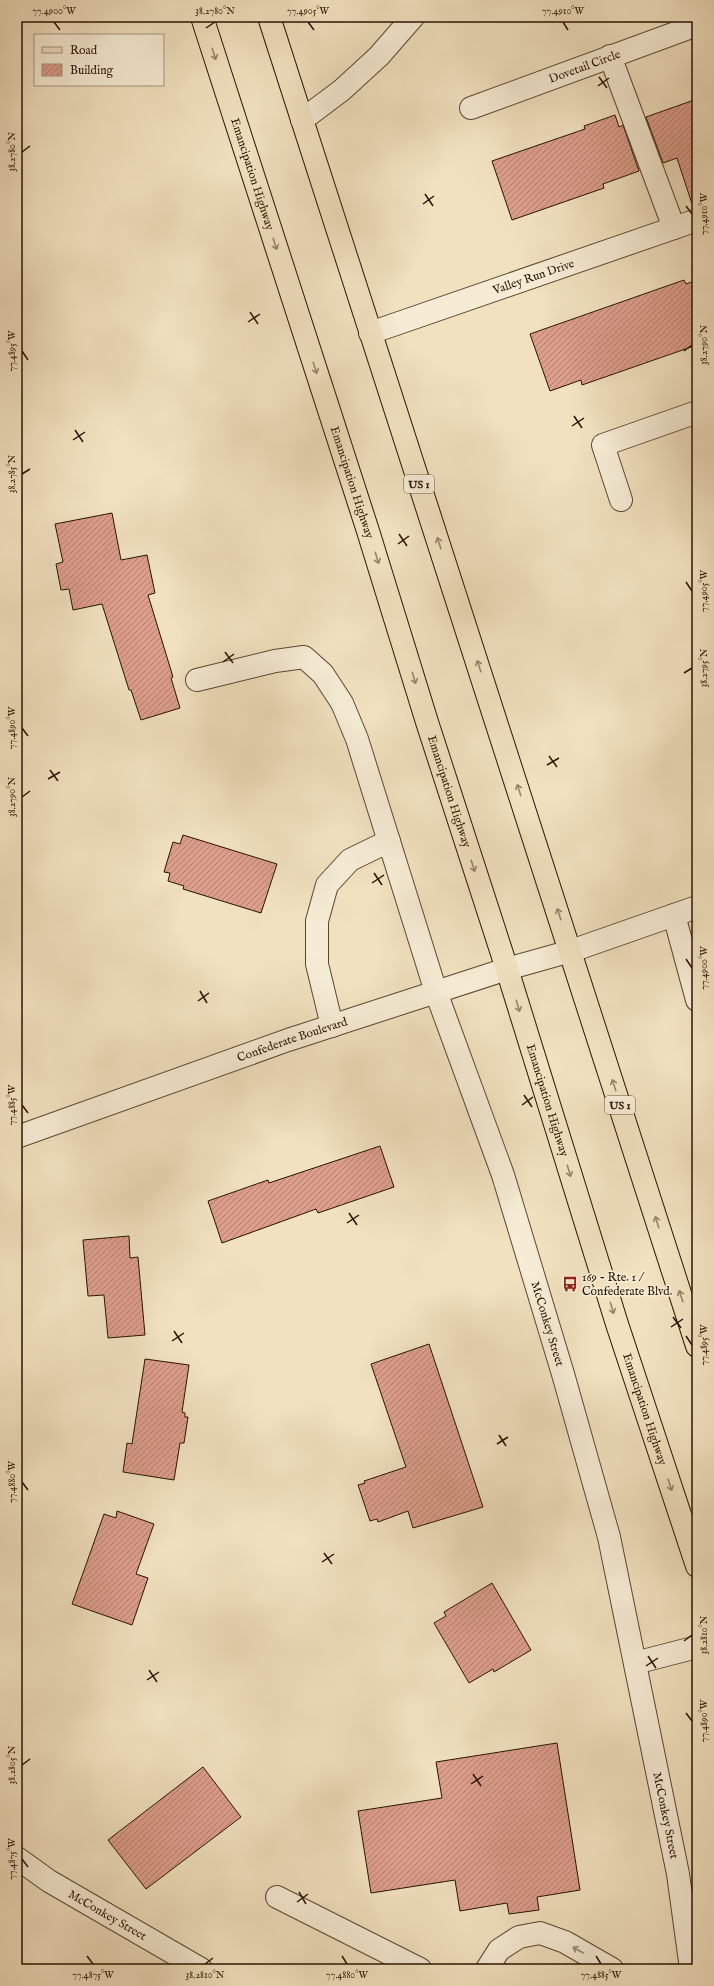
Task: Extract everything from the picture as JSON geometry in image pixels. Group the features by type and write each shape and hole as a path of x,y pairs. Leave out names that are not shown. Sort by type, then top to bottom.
{"main road":[{"name":"Emancipation Highway","path":"202,17 366,523 427,722 507,969 614,1317 697,1566"},
{"name":"US 1","path":"269,17 697,1346"}],"street":[{"path":"302,120 342,90 379,56 413,17"},
{"name":"Dovetail Circle","path":"471,108 697,25"},
{"path":"610,56 674,228"},
{"name":"Valley Run Drive","path":"370,333 697,220"},
{"path":"621,500 603,445 697,412"},
{"name":"McConkey Street","path":"197,680 275,661 304,657 323,674 342,703 357,739 436,992 503,1175 564,1374 609,1537 678,1874 692,1969"},
{"path":"332,1026 317,964 317,921 327,885 350,860 389,841"},
{"name":"Confederate Boulevard","path":"17,1137 332,1026 507,969 571,951 697,907"},
{"path":"674,915 697,1000"},
{"path":"635,1663 697,1647"},
{"name":"McConkey Street","path":"17,1858 49,1881 201,1969"},
{"path":"277,1897 420,1969"},
{"path":"487,1969 499,1950 519,1937 540,1933 564,1942 612,1969"}],"building":[{"path":"697,99 697,203 692,204 677,158 663,163 646,117"},
{"path":"615,115 619,127 623,125 639,171 603,184 604,188 512,220 492,161 585,129 584,126"},
{"path":"684,280 686,284 697,280 697,345 582,385 581,380 550,391 530,334"},
{"path":"112,513 121,560 147,555 155,593 148,595 173,677 171,678 180,708 141,720 131,690 129,690 102,604 73,610 69,589 61,590 56,564 63,562 55,524"},
{"path":"183,835 277,864 261,913 183,889 184,886 168,881 170,873 164,872 173,842 180,844"},
{"path":"380,1146 394,1187 318,1213 316,1209 222,1243 208,1201 268,1180 269,1183"},
{"path":"129,1236 130,1258 138,1257 145,1335 108,1338 104,1295 88,1296 83,1240"},
{"path":"429,1344 483,1507 413,1528 408,1511 378,1522 377,1519 370,1521 358,1485 365,1483 364,1481 406,1467 371,1364"},
{"path":"145,1359 189,1365 182,1412 185,1413 185,1417 188,1417 184,1443 180,1443 174,1480 123,1472 127,1443 132,1444"},
{"path":"117,1511 154,1524 136,1574 148,1578 132,1625 72,1604 104,1514 116,1518"},
{"path":"492,1583 531,1650 494,1672 493,1669 469,1683 434,1623 446,1616 444,1612"},
{"path":"557,1743 580,1890 537,1897 539,1910 509,1914 507,1903 460,1911 455,1880 371,1893 358,1811 442,1798 436,1762"},
{"path":"203,1767 241,1817 146,1889 108,1840"}],"place":[{"name":"169 - Rte. 1 / Confederate Blvd.","path":"570,1284"}]}
